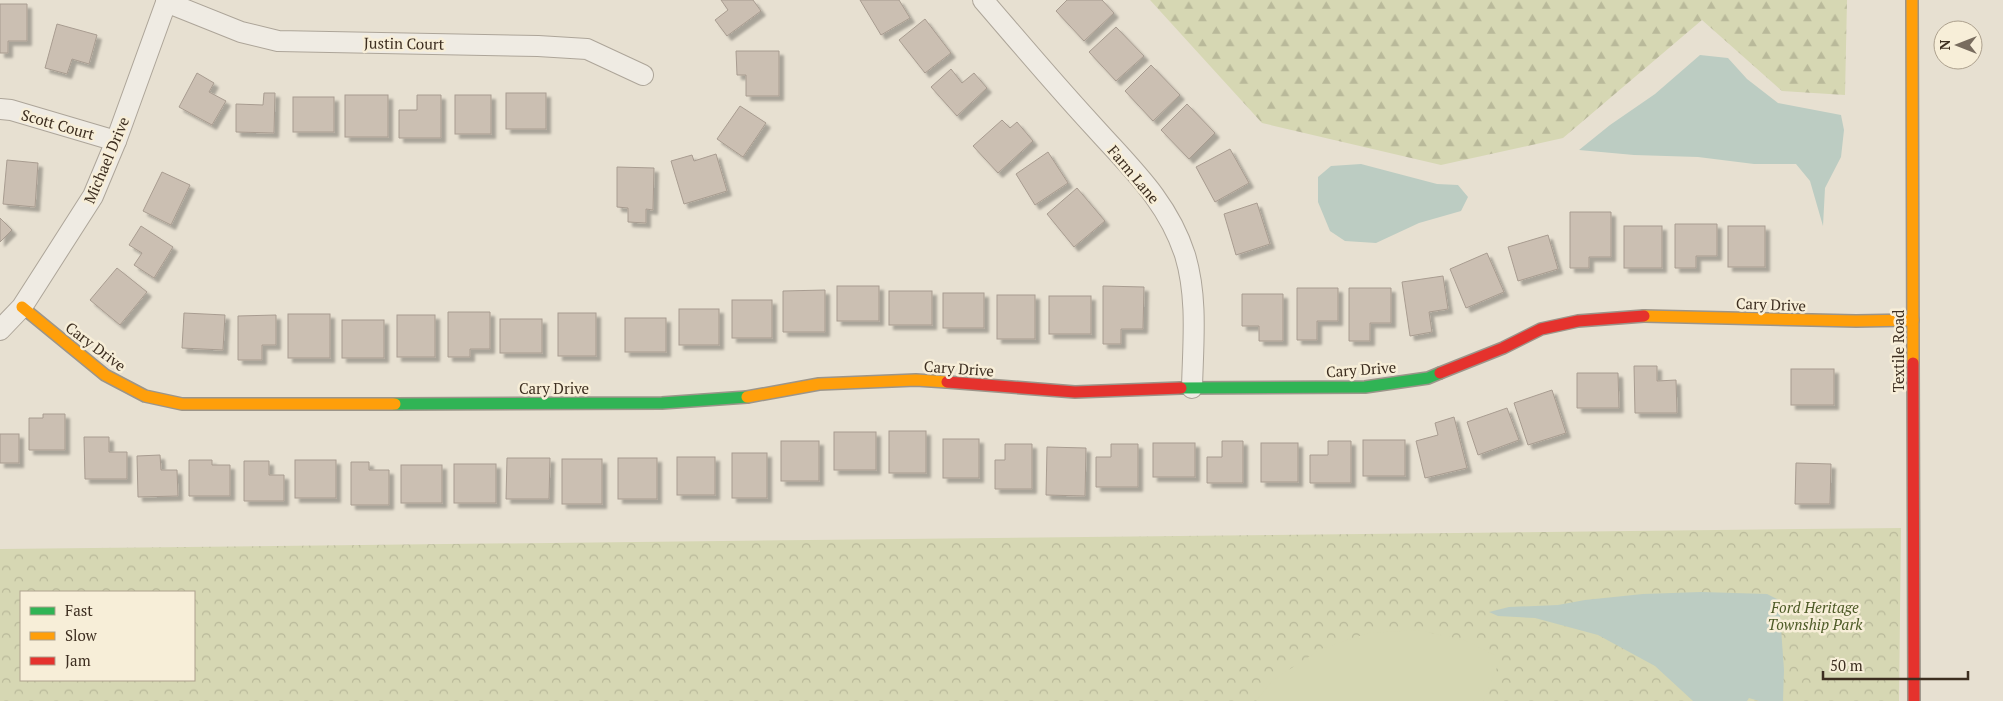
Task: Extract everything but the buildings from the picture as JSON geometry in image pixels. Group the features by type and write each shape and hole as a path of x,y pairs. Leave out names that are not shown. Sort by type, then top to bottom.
{"street":[{"name":"Farm Lane","path":"983,0 1096,129 1144,180 1172,221 1185,256 1194,306 1192,388"},
{"name":"Textile Road","path":"1912,0 1914,701"},
{"name":"Justin Court","path":"166,1 241,32 278,42 538,46 587,49 642,75"},
{"name":"Michael Drive","path":"0,330 22,307 93,196 116,141 166,1"},
{"name":"Scott Court","path":"0,109 11,110 116,141"},
{"name":"Cary Drive","path":"22,307 105,375 145,396 182,404 662,403 752,397 819,384 916,380 1075,392 1192,388 1365,387 1428,378 1503,348 1541,329 1578,321 1638,316 1856,321 1913,320"}],"green space":[{"path":"1150,0 1847,0 1845,95 1782,91 1702,20 1563,138 1441,165 1262,123"},
{"name":"Ford Heritage Township Park","path":"1901,528 1899,701 0,701 0,549"},
{"path":"1417,630 1464,640 1501,658 1483,701 1256,701 1273,680 1321,649 1368,633"}],"shaded area":[{"path":"1700,55 1728,58 1747,79 1778,103 1841,115 1844,130 1841,157 1825,188 1823,226 1810,181 1796,164 1754,164 1698,157 1634,155 1579,150 1610,125 1655,94"},
{"path":"1361,164 1437,184 1458,185 1468,197 1461,211 1419,223 1376,243 1345,241 1330,231 1318,202 1318,177 1331,166"},
{"path":"1701,592 1767,594 1779,600 1784,670 1783,701 1759,701 1749,698 1747,701 1693,701 1655,666 1598,635 1535,618 1498,616 1489,612 1509,607 1558,605 1643,594"}],"traffic: fast":[{"path":"1181,388 1365,387 1428,378 1440,373"},
{"path":"395,404 662,403 747,397"}],"traffic: slow":[{"path":"1912,0 1913,363"},
{"path":"22,307 105,375 145,396 182,404 395,404"},
{"path":"1644,316 1856,321 1913,320"},
{"path":"747,397 819,384 916,380 947,382"}],"traffic: jam":[{"path":"1440,373 1503,348 1541,329 1578,321 1644,316"},
{"path":"1913,363 1914,701"},
{"path":"947,382 1075,392 1181,388"}]}
